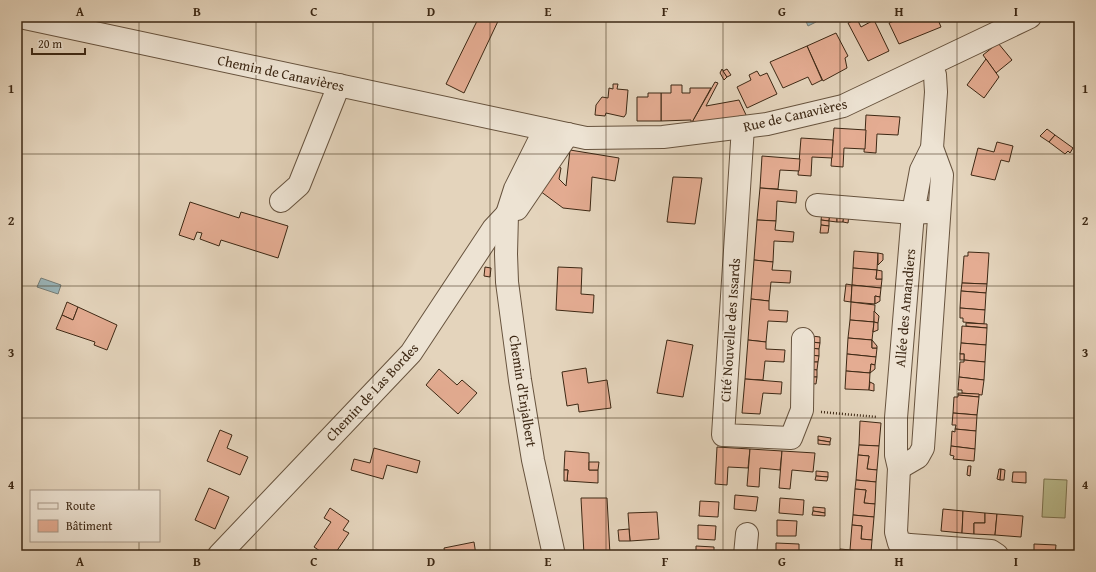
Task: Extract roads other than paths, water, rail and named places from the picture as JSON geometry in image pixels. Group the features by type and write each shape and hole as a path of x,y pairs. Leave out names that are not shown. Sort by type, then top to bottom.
{"street":[{"name":"Chemin de Canavières","path":"20,17 543,129"},
{"name":"Rue de Canavières","path":"543,129 586,138 663,137 767,124 843,106 1030,17"},
{"name":"Allée des Amandiers","path":"930,65 935,75 936,92 932,148 921,170 913,213 896,418 896,455 899,468 896,532 899,543 909,550 991,551 997,555"},
{"path":"281,201 299,185 339,85"},
{"name":"Cité Nouvelle des Issards","path":"743,127 723,435 791,438 802,410 803,339"},
{"name":"Chemin d'Enjalbert","path":"543,129 515,189 507,220 506,254 507,282 520,380 533,460 554,555"},
{"path":"507,220 568,134"},
{"path":"899,468 918,457 923,448 942,175 932,148"},
{"path":"817,205 913,213 939,211"},
{"name":"Chemin de Las Bordes","path":"219,555 412,353 493,229 507,220"}],"water":[{"path":"804,17 814,17 816,22 808,26"},
{"path":"41,278 61,285 58,294 37,287"}]}
